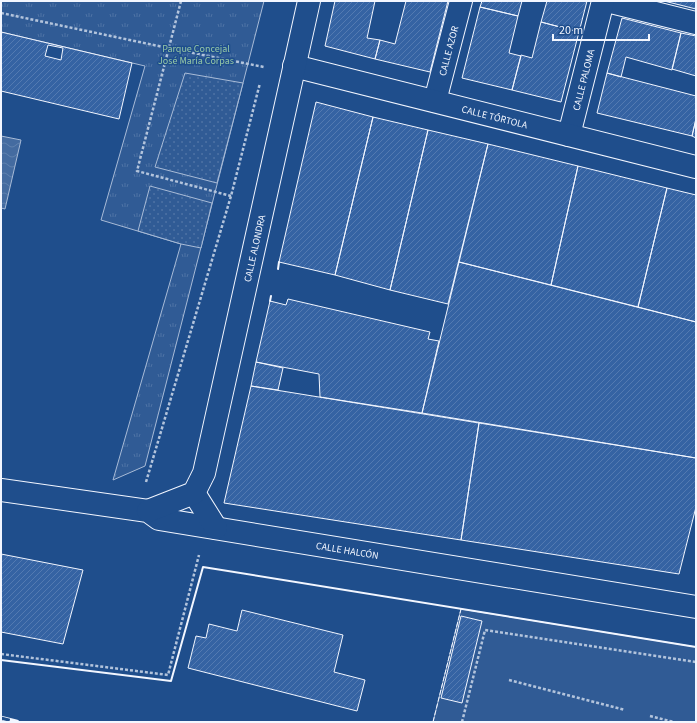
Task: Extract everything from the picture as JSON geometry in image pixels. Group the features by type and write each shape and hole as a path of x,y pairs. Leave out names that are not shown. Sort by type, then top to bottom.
{"main road":[{"name":"CALLE ALONDRA","path":"194,493 204,473 309,1"},
{"name":"CALLE AZOR","path":"436,101 461,1"},
{"name":"CALLE PALOMA","path":"569,135 603,1"},
{"path":"608,1 696,23"},
{"name":"CALLE TÓRTOLA","path":"294,66 696,167"},
{"name":"CALLE HALCÓN","path":"1,490 148,511 159,519 696,607"},
{"path":"148,511 194,493 216,528"}],"path":[{"path":"180,1 137,171 231,196"},
{"path":"1,13 168,48 264,66 262,74"},
{"path":"144,488 231,196 260,82"},
{"path":"1,654 168,675 200,551"},
{"path":"462,722 485,630 696,662"},
{"path":"509,680 625,710"},
{"path":"650,716 674,722"}],"green space":[{"name":"Parque Concejal José María Corpas","path":"1,1 264,1 145,466 113,480 181,244 101,220 145,66 1,32"},
{"path":"185,73 243,83 217,183 155,167"},
{"path":"150,186 212,203 201,248 181,244 138,231"}],"shaded area":[{"path":"461,609 696,647 696,722 433,722"}],"water":[{"path":"1,136 21,140 5,209 1,208"}],"building":[{"path":"335,1 375,1 367,38 380,40 375,59 325,46"},
{"path":"406,1 448,1 430,72 375,59 380,40 395,44"},
{"path":"482,1 522,1 518,16 480,7"},
{"path":"547,1 587,1 579,32 541,22"},
{"path":"664,1 696,1 696,9"},
{"path":"480,7 518,16 509,53 521,56 512,90 462,78"},
{"path":"622,18 681,33 672,70 626,57 621,77 607,73"},
{"path":"541,22 579,32 561,102 512,90 521,55 532,58"},
{"path":"1,32 132,63 119,119 1,91","holes":["48,45 63,48 61,60 45,56"]},
{"path":"681,33 696,36 696,76 672,69"},
{"path":"607,73 696,96 696,119 692,136 597,113"},
{"path":"316,102 373,117 335,275 279,262"},
{"path":"373,117 428,130 390,290 335,275"},
{"path":"696,119 696,138 692,136"},
{"path":"428,130 488,144 448,304 390,290"},
{"path":"488,144 578,166 551,285 459,262"},
{"path":"578,166 667,188 638,307 551,285"},
{"path":"667,188 696,195 696,322 638,307"},
{"path":"459,262 696,322 696,458 422,413"},
{"path":"288,299 430,332 428,339 439,341 422,413 320,397 319,374 256,362 270,301 286,305"},
{"path":"256,362 283,368 278,390 251,386"},
{"path":"251,386 479,423 461,540 224,503"},
{"path":"479,423 696,458 696,507 679,574 461,540"},
{"path":"1,554 83,570 63,644 1,632"},
{"path":"242,610 343,635 334,672 365,680 357,711 188,668 196,636 206,638 209,624 237,631"},
{"path":"461,616 482,621 462,703 441,698"}],"railway":[{"path":"1,718 17,722"}],"fence":[{"path":"433,722 461,609"}],"wall":[{"path":"278,269 279,262"},
{"path":"270,301 271,296"},
{"path":"1,660 171,681 203,567 696,647"}]}
